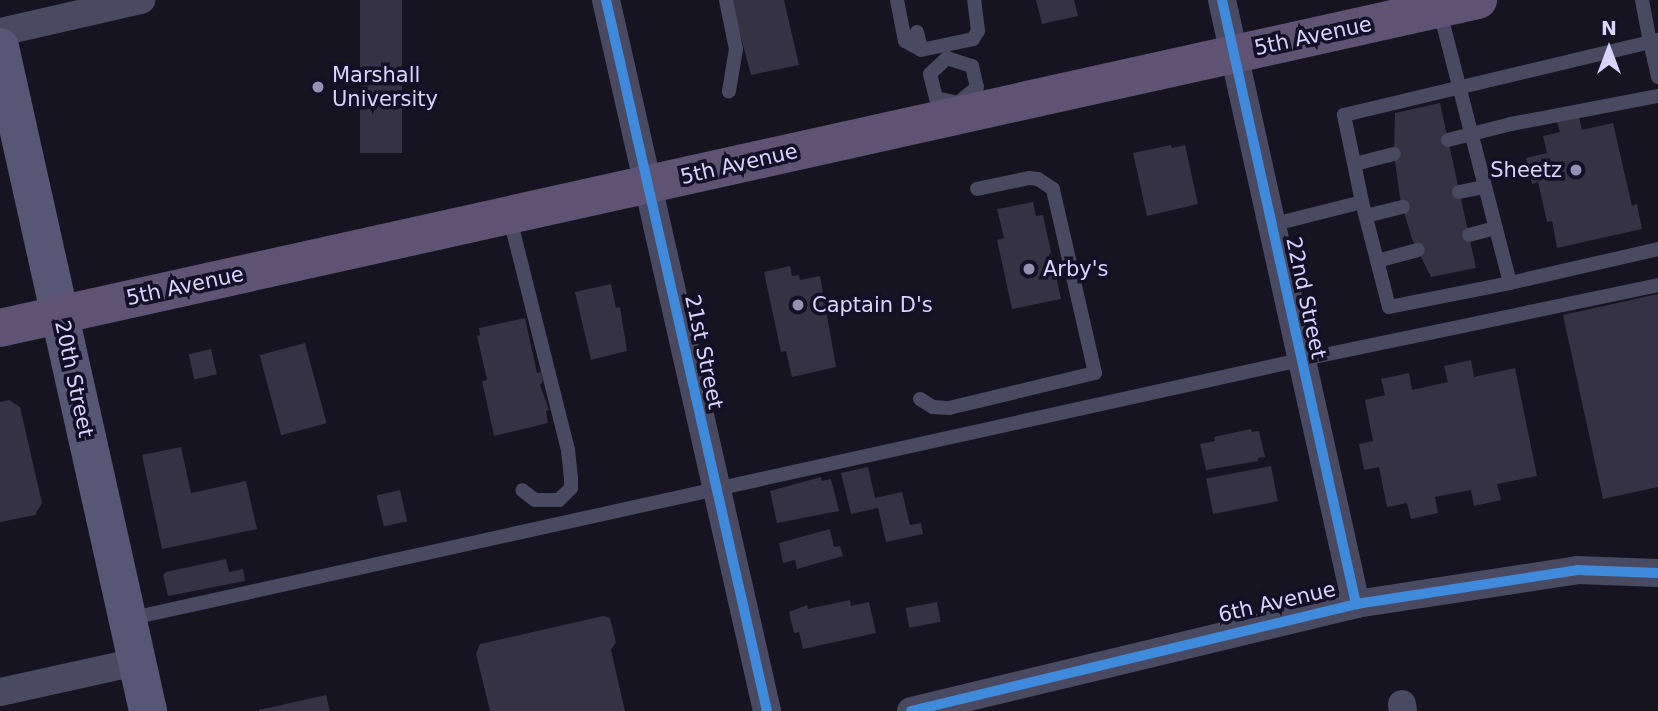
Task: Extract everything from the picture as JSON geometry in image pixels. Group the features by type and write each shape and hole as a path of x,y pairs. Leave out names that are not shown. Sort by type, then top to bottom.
{"main road":[{"name":"5th Avenue","path":"0,327 226,283 959,109 1234,54 1478,0"},
{"name":"20th Street","path":"0,47 148,711"}],"street":[{"path":"0,32 141,0"},
{"name":"21st Street","path":"606,0 767,711"},
{"name":"22nd Street","path":"1222,0 1356,604"},
{"name":"6th Avenue","path":"911,711 1356,604 1577,570 1658,573"},
{"path":"0,692 137,662"}],"lane":[{"path":"726,0 736,49 729,91"},
{"path":"897,0 905,41 921,50 947,52 972,66 977,87 959,109 936,98 930,74 947,52 973,39 978,31 974,0"},
{"path":"1642,0 1654,41 1658,77"},
{"path":"1439,9 1510,283"},
{"path":"917,32 921,50"},
{"path":"1654,41 1344,115 1389,307 1658,249"},
{"path":"1448,140 1658,96"},
{"path":"1355,164 1394,154"},
{"path":"920,399 933,407 950,408 1095,373 1054,189 1038,179 1029,178 977,189"},
{"path":"1459,192 1484,187"},
{"path":"1271,225 1364,209 1403,207"},
{"path":"509,215 568,450 571,480 570,488 559,500 535,500 522,489"},
{"path":"1469,235 1495,228"},
{"path":"1377,261 1418,250"},
{"path":"127,619 1300,360 1658,285"}],"building":[{"path":"360,0 402,0 402,153 360,153"},
{"path":"731,0 784,0 799,65 751,75"},
{"path":"1036,0 1074,0 1078,16 1042,24"},
{"name":"Sheetz","path":"1440,103 1476,268 1431,277 1412,239 1400,198 1394,154 1395,113"},
{"name":"Sheetz","path":"1579,117 1582,130 1613,123 1632,206 1637,204 1642,229 1557,248 1552,221 1547,222 1538,182 1532,184 1526,158 1547,153 1543,136 1560,132 1557,122"},
{"path":"1171,145 1172,148 1185,145 1198,204 1147,216 1133,153"},
{"name":"Arby's","path":"1033,202 1036,216 1043,215 1061,299 1012,309 997,240 1004,238 997,209"},
{"name":"Captain D's","path":"790,266 792,276 799,275 800,280 820,276 836,367 792,377 786,351 781,352 764,272"},
{"path":"611,284 616,308 620,307 627,351 591,360 575,292"},
{"path":"1658,294 1658,487 1603,499 1563,315"},
{"path":"525,318 537,373 541,372 543,381 540,385 549,410 546,411 548,423 494,436 482,381 487,380 477,336 480,335 479,328"},
{"path":"305,343 326,423 281,435 260,355"},
{"path":"211,349 217,374 194,380 189,354"},
{"path":"1471,360 1474,377 1515,368 1537,476 1497,484 1501,500 1474,506 1471,490 1435,497 1438,513 1411,519 1407,503 1387,507 1379,467 1364,470 1359,444 1373,441 1365,400 1385,395 1381,379 1409,373 1412,390 1448,382 1444,366"},
{"path":"9,400 20,407 42,503 35,515 0,522 0,402"},
{"path":"1251,429 1252,432 1259,431 1265,457 1258,458 1258,461 1206,470 1200,444 1215,441 1214,437"},
{"path":"181,447 191,493 246,481 257,529 162,549 142,455"},
{"path":"1271,466 1278,501 1213,514 1206,479"},
{"path":"868,467 875,498 902,492 910,525 921,523 923,534 886,542 878,508 851,514 841,473"},
{"path":"821,477 822,481 831,479 839,511 777,523 770,491"},
{"path":"400,490 407,521 384,527 377,495"},
{"path":"830,529 834,547 840,546 843,556 797,569 795,560 783,563 779,543"},
{"path":"226,559 229,572 243,569 245,581 168,596 163,575 166,572"},
{"path":"850,600 851,606 869,602 876,633 803,649 799,632 794,633 789,612 807,605 808,609"},
{"path":"937,602 941,622 909,628 906,608"},
{"path":"603,616 610,618 616,642 611,650 625,711 490,711 476,654 480,644"},
{"path":"326,695 330,711 259,711 259,710"}],"cycle path":[{"path":"606,0 767,711"},
{"path":"1222,0 1356,604"},
{"path":"911,711 1356,604 1577,570 1658,573"}],"place":[{"name":"Marshall University","path":"318,87"},
{"name":"Sheetz","path":"1576,170"},
{"name":"Arby's","path":"1029,269"},
{"name":"Captain D's","path":"798,305"}]}
